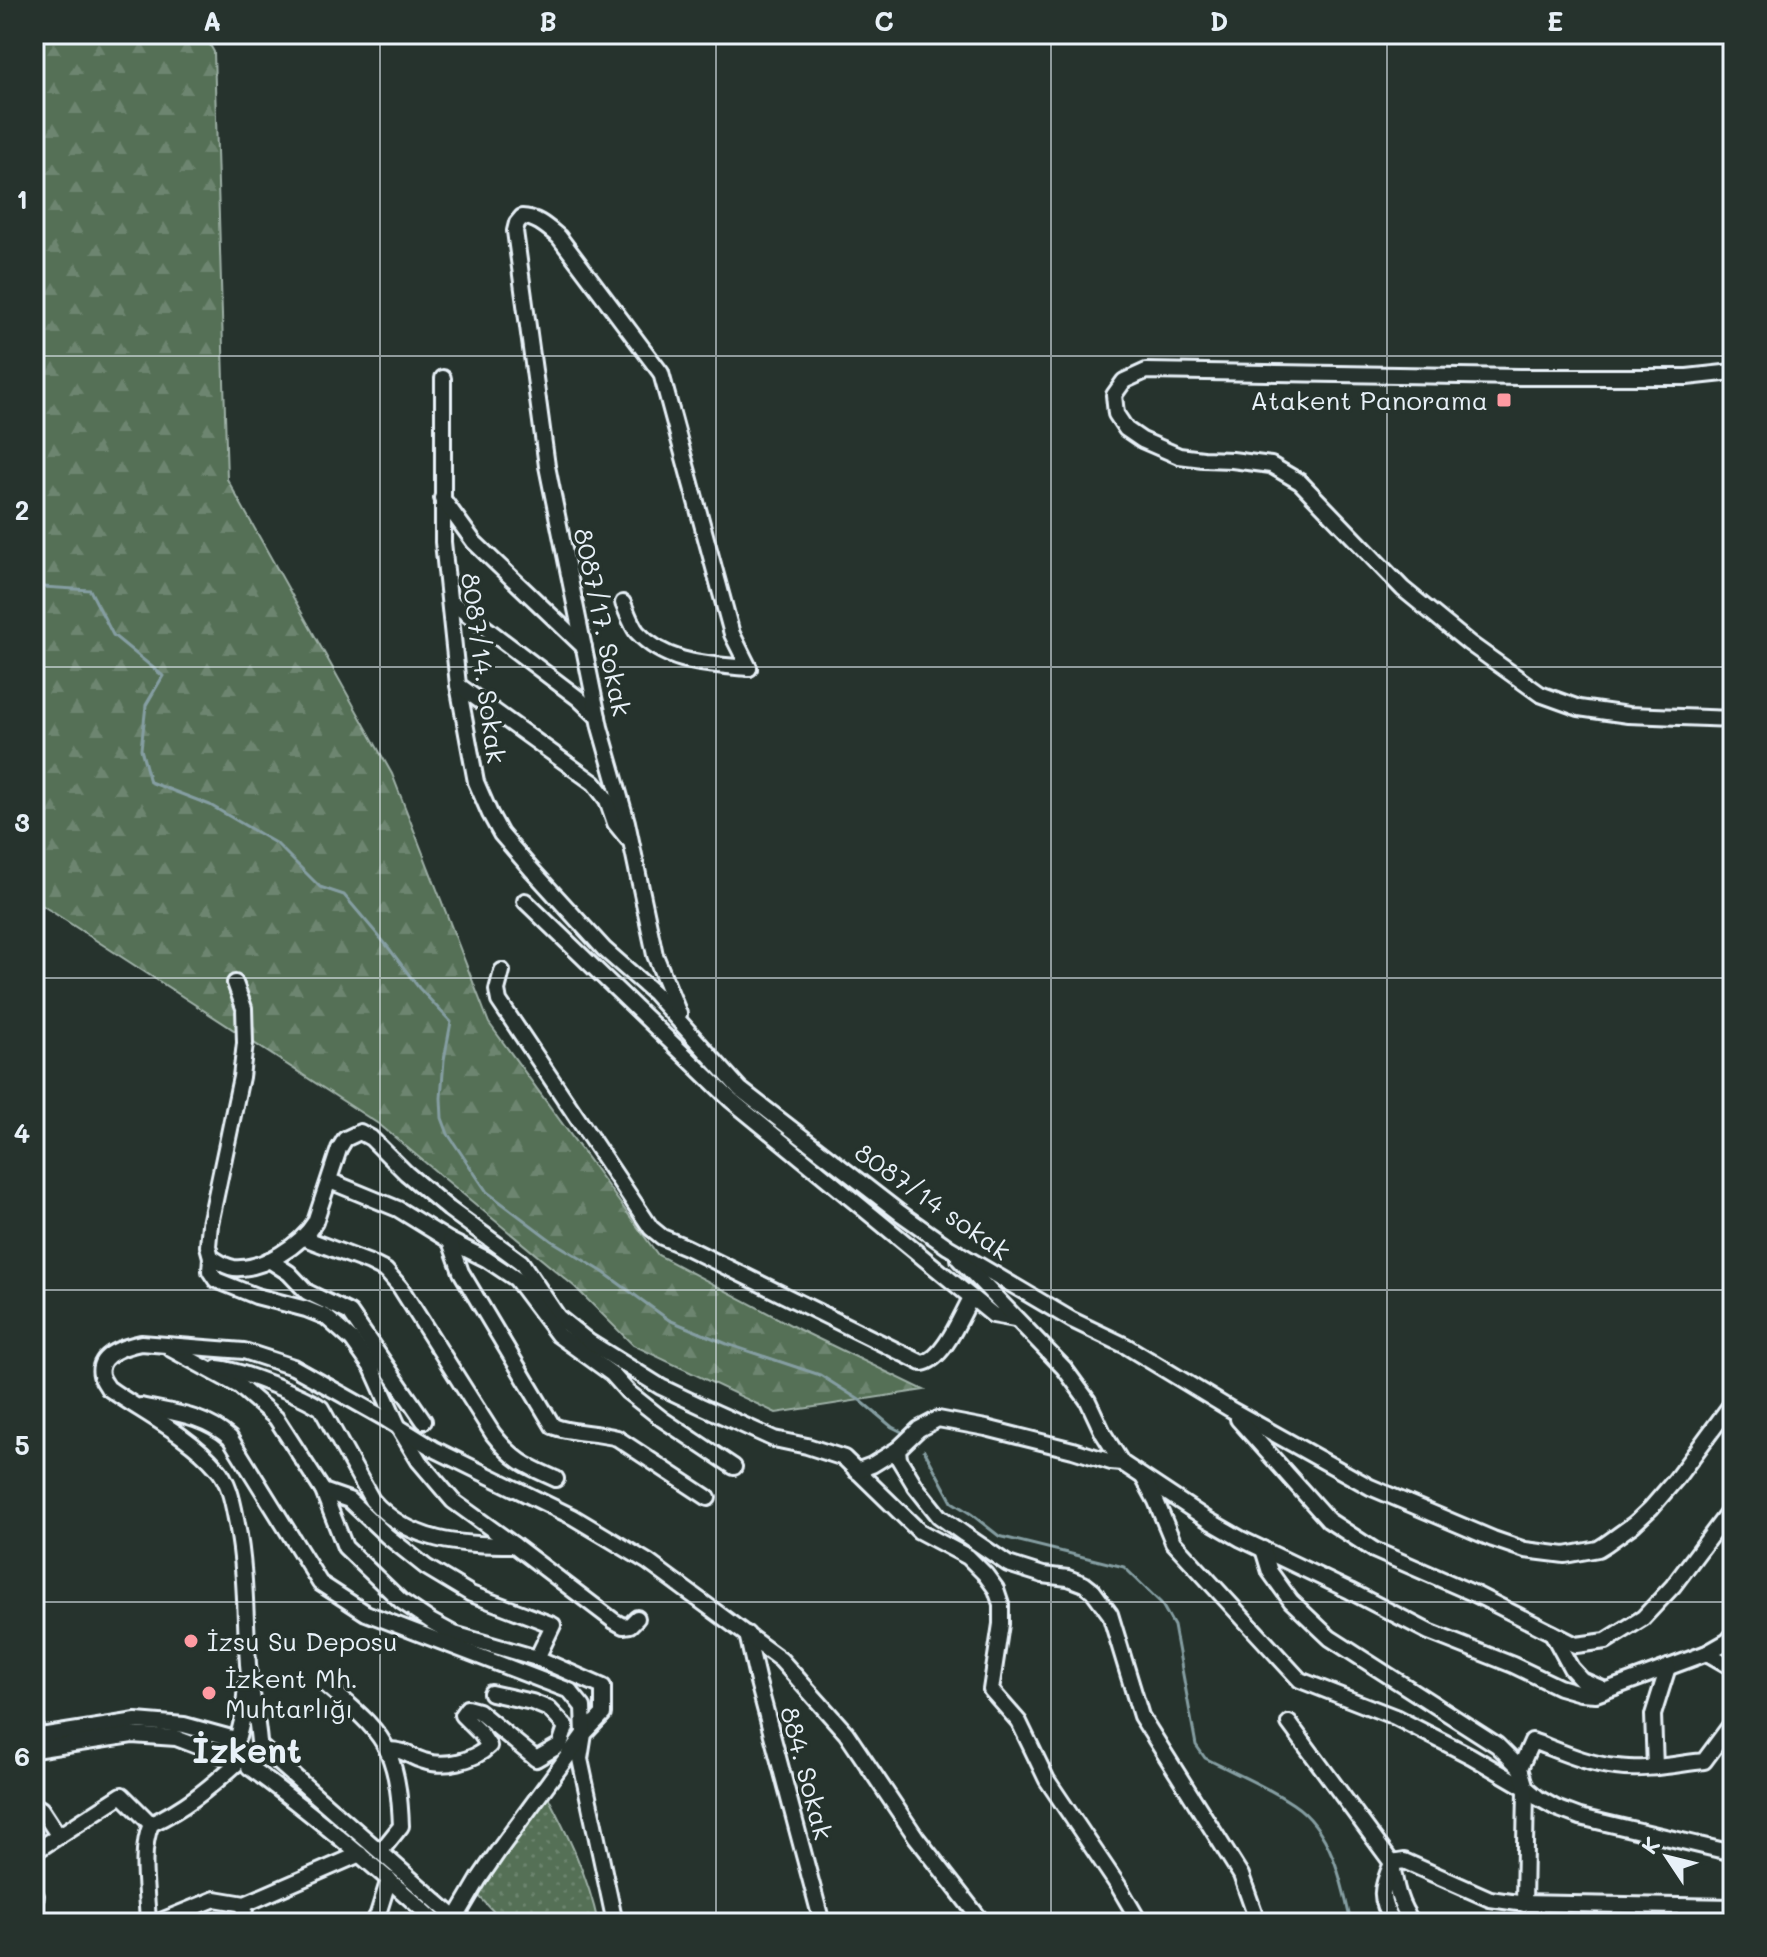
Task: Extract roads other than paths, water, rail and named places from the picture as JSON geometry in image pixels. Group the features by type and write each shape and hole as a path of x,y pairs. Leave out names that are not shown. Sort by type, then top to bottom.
{"street":[{"name":"8087/17. Sokak","path":"623,603 636,630 662,651 692,663 749,668 732,634 661,373 559,237 540,222 522,217 515,231 547,466 598,717 631,842 655,955 686,1030"},
{"path":"1733,372 1687,377 1520,377 1146,371 1124,381 1114,395 1116,414 1126,429 1142,440 1179,456 1271,465 1300,482 1403,589 1469,643 1540,694 1579,708 1628,715 1733,719"},
{"name":"8087/14. Sokak","path":"443,378 443,542 458,685 476,782 501,834 604,949 654,993 686,1030"},
{"path":"442,498 474,542 584,647"},
{"path":"450,601 578,698 598,717"},
{"path":"458,685 594,783 607,800 615,823 631,842"},
{"path":"525,901 731,1100 993,1315 1015,1319"},
{"path":"502,971 497,990 499,1001 651,1228 662,1237 922,1363 941,1352 971,1298"},
{"path":"235,983 244,1008 245,1043 241,1077 210,1224 210,1271 216,1280 256,1296 326,1317 352,1340 372,1368 399,1428 427,1473 453,1501 614,1621 623,1626 630,1625 637,1618"},
{"name":"8087/14 sokak","path":"686,1030 740,1089 948,1247 1072,1320 1126,1346 1230,1409"},
{"path":"211,1257 233,1268 246,1267 291,1249 304,1238 315,1222 339,1149 345,1139 360,1132 371,1138 449,1209 521,1262 558,1317 589,1342 661,1387 774,1439 844,1458 919,1531 968,1557 996,1589 1001,1604 1001,1624 991,1690 1019,1722 1047,1780 1140,1923"},
{"path":"330,1181 398,1209 516,1279 558,1335 612,1374 628,1392 662,1419 734,1467"},
{"path":"304,1238 386,1271 400,1287 507,1452 518,1462 556,1479"},
{"path":"450,1241 461,1272 553,1426 617,1438 708,1498"},
{"path":"948,1247 1064,1368 1088,1401 1122,1463 1208,1520 1429,1632 1559,1687 1596,1694 1707,1653 1733,1635"},
{"path":"269,1260 289,1273 307,1292 350,1313 424,1421"},
{"path":"148,1923 145,1857 151,1824 206,1792 239,1763 258,1762 261,1757 248,1666 243,1556 227,1485 219,1469 206,1456 108,1388 101,1375 105,1361 111,1354 141,1343 244,1351 293,1367 434,1449 573,1517 648,1562 781,1660 846,1733 916,1837 983,1923"},
{"path":"35,1743 136,1721 184,1725 236,1738 248,1735 459,1921 479,1879 499,1850 584,1734 603,1714 603,1687 537,1658 454,1634 401,1601 345,1547 323,1491 276,1418 239,1386 167,1346"},
{"path":"208,1368 223,1368 244,1375 321,1408 372,1500 406,1526 440,1540 466,1545 514,1545"},
{"path":"1230,1409 1370,1487 1493,1539 1525,1550 1565,1555 1598,1549 1643,1516 1676,1479 1733,1402"},
{"path":"133,1404 201,1419 230,1438 320,1583 366,1613 570,1691 583,1707 584,1734 580,1759 615,1923"},
{"path":"1230,1409 1328,1520 1374,1550 1475,1594 1576,1645 1606,1641 1643,1618 1673,1586 1733,1506"},
{"path":"856,1471 898,1449 919,1429 938,1419 986,1428 1122,1463"},
{"path":"898,1449 899,1459 916,1487 939,1516 1008,1564 1043,1575 1068,1578 1093,1591 1110,1614 1141,1716 1241,1875 1258,1923"},
{"path":"1144,1478 1173,1542 1300,1680 1395,1717 1471,1756 1556,1808 1580,1817 1730,1848"},
{"path":"323,1491 349,1500 426,1567 471,1594 553,1625 537,1658"},
{"path":"1263,1549 1270,1572 1291,1601 1330,1638 1497,1745 1520,1768 1526,1788 1524,1904"},
{"path":"1552,1633 1571,1668 1582,1680 1605,1690"},
{"name":"884. Sokak","path":"747,1634 822,1923"},
{"path":"1707,1653 1733,1668"},
{"path":"239,1763 230,1747 243,1717 248,1666"},
{"path":"1655,1767 1653,1715 1668,1667"},
{"path":"324,1683 370,1726 388,1750 399,1793 401,1826 381,1851"},
{"path":"388,1750 403,1750 425,1762 470,1760 482,1754 489,1746 462,1715 467,1708 478,1711 536,1759 560,1745 566,1727 549,1709 491,1693"},
{"path":"34,1720 35,1743"},
{"path":"1520,1768 1532,1741 1572,1757 1616,1768 1704,1761 1733,1722"},
{"path":"1289,1723 1392,1863 1400,1902 1413,1923"},
{"path":"35,1743 132,1735 176,1738 239,1763 288,1795 437,1923"},
{"path":"34,1852 122,1795 151,1824"},
{"path":"34,1805 41,1809 58,1835"},
{"path":"156,1923 215,1899 245,1904 360,1854"},
{"path":"1392,1863 1404,1861 1490,1899 1524,1904 1733,1907"},
{"path":"1392,1863 1383,1882 1383,1903 1394,1923"},
{"path":"373,1923 389,1879"},
{"path":"244,1923 245,1904"},
{"path":"1659,1906 1661,1923"}],"waterway":[{"path":"34,583 43,587 90,590 113,635 163,676 146,705 141,749 150,782 210,805 277,844 320,887 344,895 419,988 451,1022 444,1060 442,1118 448,1134 487,1192 552,1241 603,1272 669,1320 727,1344 820,1375 902,1432"},
{"path":"924,1450 952,1502 999,1536 1124,1567 1161,1603 1174,1626 1196,1745 1205,1758 1272,1791 1293,1804 1317,1827 1333,1857 1351,1923"}],"place":[{"name":"Atakent Panorama","path":"1504,400"},
{"name":"İzsu Su Deposu","path":"191,1641"},
{"name":"İzkent Mh. Muhtarlığı","path":"209,1693"}],"district":[{"name":"İzkent","path":"247,1749"}]}
